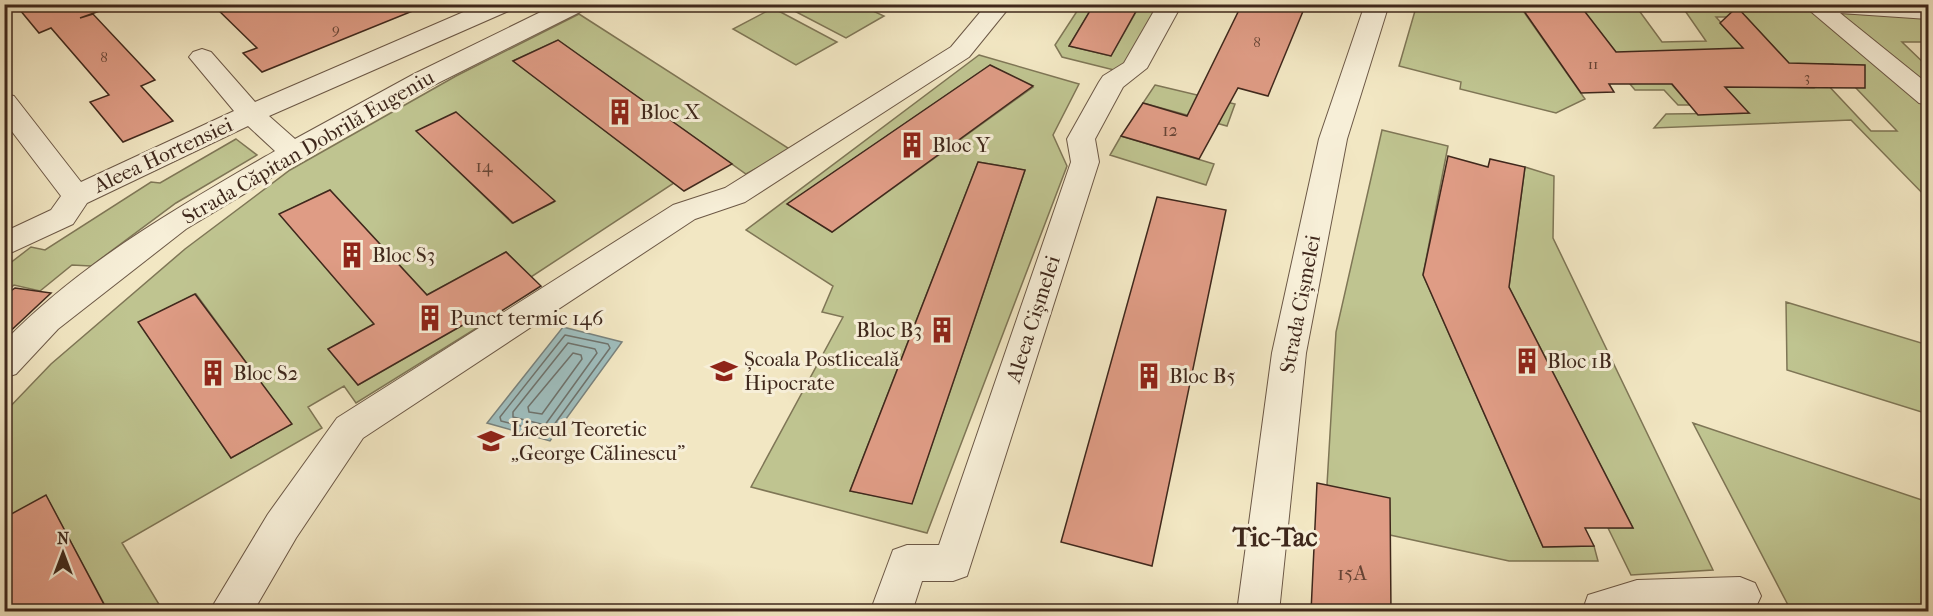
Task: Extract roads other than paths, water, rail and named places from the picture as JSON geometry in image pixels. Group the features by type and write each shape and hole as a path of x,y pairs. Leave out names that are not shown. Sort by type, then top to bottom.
{"street":[{"name":"Aleea Hortensiei","path":"4,245 62,216 76,196 251,114 504,4"},
{"name":"Strada Căpitan Dobrilă Eugeniu","path":"4,365 46,320 176,222 291,151 423,80 577,4"},
{"path":"230,612 282,526 350,428 684,212 735,195 960,52 1000,4"},
{"name":"Aleea Cișmelei","path":"891,612 907,563 953,563 1085,162 1081,140 1112,82 1134,69 1170,4"},
{"name":"Strada Cișmelei","path":"1258,612 1289,353 1332,139 1377,4"},
{"path":"1816,4 1929,12"},
{"path":"1816,4 1929,97"},
{"path":"202,57 251,114 291,151"},
{"name":"Aleea Hortensiei","path":"4,102 76,196"},
{"path":"1603,612 1603,609 1637,599 1740,596"}],"water":[{"path":"563,327 622,342 550,441 487,423"}],"place":[{"name":"Bloc X","path":"620,112"},
{"name":"Bloc Y","path":"912,145"},
{"name":"Bloc S3","path":"352,255"},
{"name":"Punct termic 146","path":"430,318"},
{"name":"Bloc B3","path":"942,330"},
{"name":"Bloc 1B","path":"1527,361"},
{"name":"Școala Postliceală Hipocrate","path":"724,371"},
{"name":"Bloc S2","path":"213,373"},
{"name":"Bloc B5","path":"1149,376"},
{"name":"Liceul Teoretic „George Călinescu”","path":"491,441"}],"district":[{"name":"Tic-Tac","path":"1275,537"}]}
